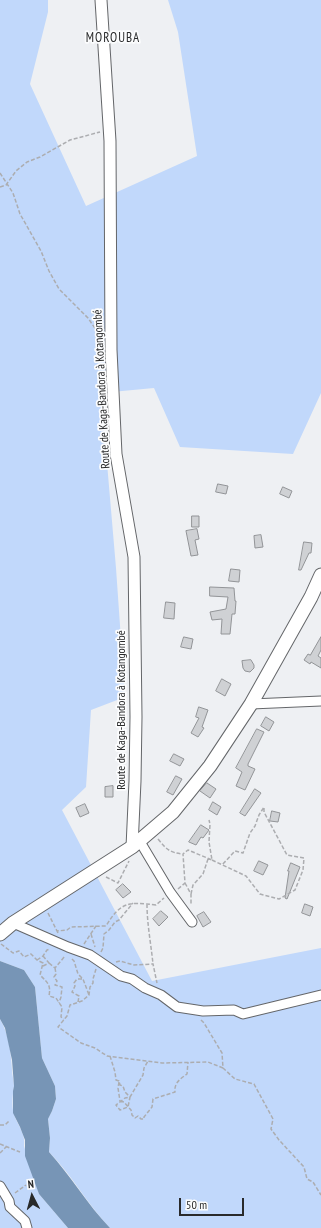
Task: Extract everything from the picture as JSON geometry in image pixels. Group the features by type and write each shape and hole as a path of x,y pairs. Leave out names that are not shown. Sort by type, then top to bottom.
{"main road":[{"path":"0,934 13,923 135,843 152,831 173,812 210,766 251,704 311,597 321,575"}],"street":[{"name":"Route de Kaga-Bandora à Kotangombé","path":"101,0 109,129 111,350 116,454 134,557 136,717 135,843"},
{"path":"251,704 321,701"},
{"path":"135,843 190,920"},
{"path":"13,923 66,948 93,956 102,964 121,976 132,979 145,988 161,995 177,1007 204,1011 234,1010 243,1014 321,995"},
{"path":"0,1186 9,1201 10,1207 25,1221 27,1228"}],"path":[{"path":"0,187 6,185 16,171 27,162 40,157 70,140 109,129"},
{"path":"0,173 6,185 13,193 20,214 59,289 88,318 111,350"},
{"path":"152,831 164,847 173,853 183,854 188,850 212,860 222,865 246,876 260,894 279,900 295,890 303,870 304,858 287,855 264,812 264,807 250,833 243,853 235,851 222,865"},
{"path":"209,820 209,842 212,860"},
{"path":"94,871 118,883 128,864 135,843"},
{"path":"183,854 185,883 191,894"},
{"path":"190,920 191,894 193,885 203,874 208,859"},
{"path":"57,931 66,930 71,927 106,926 112,916 124,906 133,903 156,905 170,892 179,889 185,883"},
{"path":"44,903 57,931 74,961 78,974 83,979 89,995"},
{"path":"146,904 153,964 161,995"},
{"path":"91,934 95,945 95,952 93,956"},
{"path":"0,944 13,953 19,951 24,957 31,954 43,963 40,975 47,982 50,989 49,996 56,998 62,1007 61,1017 63,1020 58,1027 81,1043 95,1048 106,1056 162,1063 208,1062 223,1068 235,1079 254,1084 273,1119 271,1129 304,1167 307,1179 313,1182 321,1195"},
{"path":"37,960 43,956 47,950 66,948"},
{"path":"59,1003 62,997 62,987 55,985 57,981 54,977 56,974 55,968 66,948"},
{"path":"43,956 55,968"},
{"path":"102,964 120,961 134,965 153,964"},
{"path":"42,966 49,963"},
{"path":"78,1002 79,996 72,992 75,986 74,983 77,979 83,979"},
{"path":"186,1008 204,1023 222,1052 223,1068"},
{"path":"110,1056 116,1080 119,1081 120,1085 123,1086 125,1092 130,1097"},
{"path":"128,1107 130,1097 143,1075 144,1068 148,1061"},
{"path":"120,1101 124,1102 132,1110 132,1115 135,1118 138,1116 141,1119 144,1119 152,1107 153,1099 175,1092 177,1082 187,1074 188,1062"},
{"path":"119,1081 118,1088 120,1101"},
{"path":"128,1107 120,1110 116,1104 125,1098 130,1097"},
{"path":"0,1125 4,1125 10,1120"},
{"path":"0,1144 20,1152"},
{"path":"0,1153 6,1147"},
{"path":"9,1201 26,1185"}],"shaded area":[{"path":"0,0 48,0 48,12 30,84 86,206 197,156 178,32 168,0 321,0 321,393 293,454 180,447 154,388 101,393 125,697 91,710 86,787 62,810 152,981 321,948 321,1228 110,1228 65,1170 49,1152 50,1138 48,1119 56,1099 55,1086 42,1058 35,987 24,970 0,961"},
{"path":"0,961 24,970 35,987 42,1058 55,1086 56,1099 48,1119 50,1138 49,1152 110,1228 68,1228 39,1194 25,1156 25,1140 13,1113 14,1086 12,1060 5,1028 0,1019"},
{"path":"0,1019 6,1031 10,1050 14,1084 12,1100 13,1111 23,1133 24,1146 39,1194 68,1228 0,1228"}],"building":[{"path":"218,484 228,486 226,494 216,492"},
{"path":"283,487 292,491 289,498 280,494"},
{"path":"192,516 199,516 199,527 192,527"},
{"path":"197,529 199,539 195,540 198,555 191,556 186,531"},
{"path":"261,535 263,547 255,548 254,536"},
{"path":"304,542 312,543 311,553 309,553 301,570 299,570"},
{"path":"231,569 240,570 239,582 229,581"},
{"path":"210,587 234,588 236,601 235,614 232,614 230,634 221,634 222,619 212,620 210,612 226,609 228,597 210,596"},
{"path":"166,602 175,603 174,619 164,618"},
{"path":"184,637 193,639 191,649 181,647"},
{"path":"321,637 321,650 318,656 321,658 321,668 304,660 308,654 310,655"},
{"path":"251,660 254,668 250,672 245,671 242,661"},
{"path":"222,679 231,684 225,696 216,691"},
{"path":"199,707 208,710 202,727 204,728 198,737 191,733 199,718 196,717"},
{"path":"266,717 274,722 269,731 261,726"},
{"path":"257,729 264,732 248,764 248,766 255,769 245,790 236,786 242,772 236,768"},
{"path":"174,754 184,759 180,766 170,761"},
{"path":"176,776 182,779 173,795 167,792"},
{"path":"207,783 216,789 210,798 200,791"},
{"path":"113,786 113,797 105,797 105,787"},
{"path":"255,789 261,793 245,816 240,813"},
{"path":"213,802 221,807 217,815 209,810"},
{"path":"85,804 89,813 80,817 76,808"},
{"path":"272,811 280,813 278,822 270,821"},
{"path":"201,825 209,830 203,838 201,837 196,845 189,842"},
{"path":"259,861 268,865 263,875 254,871"},
{"path":"291,863 300,867 287,899 285,898 288,871"},
{"path":"123,884 131,892 123,898 116,890"},
{"path":"305,904 313,907 310,916 302,913"},
{"path":"161,911 168,917 159,926 153,919"},
{"path":"204,912 211,922 203,927 197,916"}],"district":[{"name":"MOROUBA","path":"113,38"}]}
